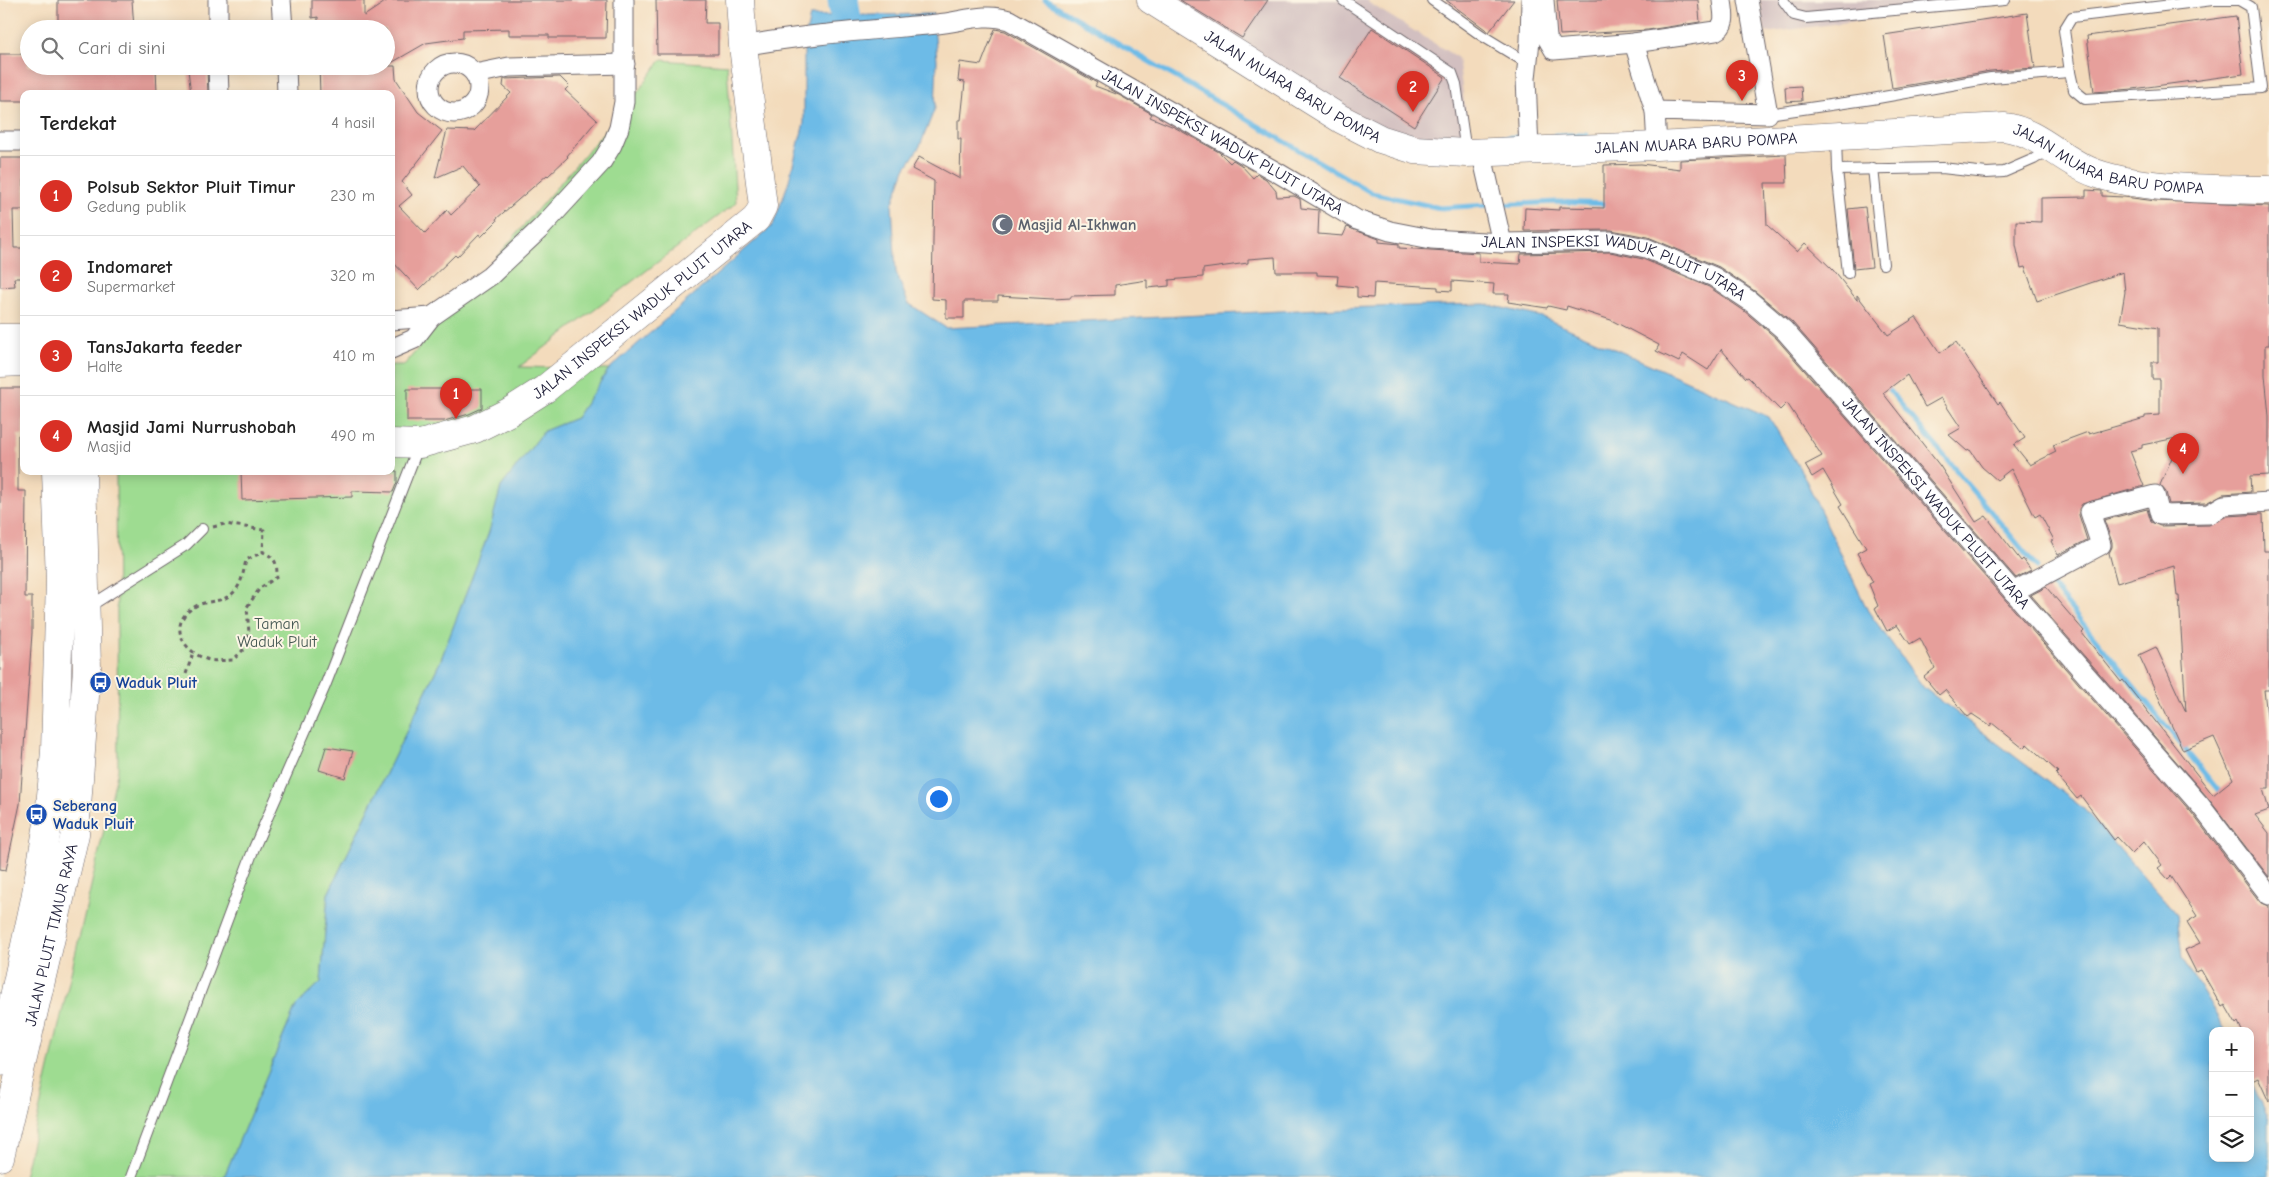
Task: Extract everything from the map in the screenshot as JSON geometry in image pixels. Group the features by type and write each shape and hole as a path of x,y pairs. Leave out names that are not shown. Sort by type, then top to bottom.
{"street":[{"path":"218,0 218,20"},
{"path":"281,0 282,20"},
{"path":"395,345 414,338 431,318 490,276 541,228 601,163 612,145 619,128 624,102 624,0"},
{"name":"JALAN INSPEKSI WADUK PLUIT UTARA","path":"395,443 420,444 475,429 509,412 545,389 756,219 763,206 743,46 740,0"},
{"name":"JALAN MUARA BARU POMPA","path":"1151,0 1341,119 1380,139 1415,150 1477,160 1529,150 1656,141 1836,136 2004,127 2024,133 2094,173 2144,183 2269,190"},
{"path":"1529,150 1526,63 1530,41 1531,0"},
{"path":"1544,0 1547,38 1554,50 1634,44 1715,31 1721,28 1724,23 1722,0"},
{"path":"1655,111 1768,114 1748,0"},
{"name":"JALAN INSPEKSI WADUK PLUIT UTARA","path":"743,46 790,37 940,24 989,16 1009,20 1272,169 1357,220 1390,231 1431,239 1502,243 1611,241 1646,248 1714,276 1750,301 1784,330 2200,805 2269,895"},
{"path":"1634,44 1655,111 1656,141"},
{"path":"475,74 509,67 625,64"},
{"path":"218,75 219,90"},
{"path":"286,75 287,90"},
{"path":"0,141 20,141"},
{"path":"1477,160 1498,224 1502,243"},
{"path":"395,318 431,318"},
{"path":"395,320 414,338"},
{"path":"0,338 20,338"},
{"path":"0,363 20,362"},
{"name":"JALAN PLUIT TIMUR RAYA","path":"0,1156 24,1005 35,899 49,818 55,751 60,580 56,475"},
{"name":"JALAN PLUIT TIMUR RAYA","path":"0,1062 24,1005 76,834 86,682 82,475"},
{"path":"2013,592 2101,545 2090,512 2154,495 2160,514 2209,514 2224,505 2269,502"}],"lane":[{"path":"1343,0 1452,74 1477,160"},
{"path":"1432,0 1481,35 1526,63"},
{"path":"1783,0 1794,15 1806,18 2005,0"},
{"path":"2213,0 2239,0 2251,6 2261,88 2085,99 2074,90 2070,72 2064,30 2072,17 2213,0"},
{"path":"1768,114 1872,99 1990,78 2070,72"},
{"path":"1836,136 1837,170 1848,273"},
{"path":"1837,170 1942,168 1987,173 2004,172 2034,159 2051,148"},
{"path":"1873,168 1883,264"},
{"path":"131,1177 254,848 325,686 420,444"},
{"path":"84,610 186,545 202,529"}],"path":[{"path":"202,529 225,524 264,530 263,552"},
{"path":"263,552 274,557 277,564 277,577 260,588 247,607 249,633 247,646 233,660 209,660 193,653 182,641 179,627 185,614 197,605 216,602 230,596 240,585 246,560 263,552"},
{"path":"186,674 193,653"}],"shaded area":[{"path":"1160,0 1368,0 1369,3 1458,58 1471,152 1415,148"},
{"path":"1760,0 2014,0 1765,33"}],"green space":[{"name":"Taman Waduk Pluit","path":"661,60 727,65 736,203 519,367 609,369 576,418 544,431 501,487 490,532 440,662 328,894 321,982 296,1006 224,1177 24,1177 118,769 116,475 395,475 395,365 404,365 634,97"}],"water":[{"path":"933,14 937,60 935,108 920,146 905,169 892,205 896,272 908,303 946,328 1339,308 1485,304 1542,317 1769,417 1803,474 1868,611 1924,688 2083,808 2177,914 2182,958 2224,1027 2209,1027 2209,1162 2254,1162 2254,1088 2269,1120 2269,1177 224,1177 296,1006 321,982 328,894 440,662 489,532 501,487 544,431 576,418 609,369 773,225 788,184 804,123 804,43 810,16"}],"building":[{"path":"58,0 132,0 133,20 58,20"},
{"path":"312,0 364,0 364,16 388,0 607,0 606,38 549,38 549,35 509,35 509,29 463,30 463,38 426,43 395,61 395,20 318,20 318,17 312,18"},
{"path":"656,0 706,0 705,23 718,23 718,54 657,54"},
{"path":"1180,0 1268,0 1242,38"},
{"path":"1446,0 1514,0 1489,32"},
{"path":"1557,0 1698,0 1700,22 1648,30 1560,35"},
{"path":"2027,13 2035,68 1990,71 1892,88 1884,35"},
{"path":"2236,16 2243,74 2133,89 2094,92 2087,36"},
{"path":"1372,28 1445,77 1414,126 1340,78"},
{"path":"995,29 1005,31 1097,83 1095,86 1119,95 1152,114 1150,117 1174,127 1219,152 1230,163 1233,160 1241,165 1253,178 1257,174 1266,179 1276,191 1277,197 1294,196 1300,199 1301,208 1319,210 1318,234 1343,236 1347,227 1379,239 1379,242 1399,244 1399,248 1479,253 1479,262 1520,264 1521,254 1610,252 1643,259 1709,287 1743,310 1776,338 2191,812 2260,902 2269,906 2269,1102 2258,1078 2254,1080 2254,1027 2240,1027 2238,1022 2236,1024 2225,1005 2222,1007 2201,970 2196,972 2185,950 2200,943 2187,922 2197,916 2171,876 2168,879 2158,868 2162,865 2144,841 2132,853 2117,837 2114,840 2081,796 2077,799 2056,774 2058,772 2027,744 2023,748 1992,723 1990,726 1972,714 1968,717 1945,690 1939,695 1924,677 1935,668 1920,638 1910,644 1897,625 1887,631 1875,608 1878,606 1869,584 1873,582 1857,553 1866,548 1840,506 1843,504 1823,470 1812,477 1805,465 1822,456 1787,403 1780,410 1748,377 1746,378 1721,349 1708,370 1683,354 1679,362 1656,351 1659,345 1611,320 1567,306 1566,310 1548,306 1547,308 1508,302 1509,294 1493,294 1494,284 1452,281 1452,291 1438,290 1438,287 1374,283 1373,298 1357,297 1357,287 1337,285 1338,276 1317,275 1317,272 1276,272 1275,257 1248,259 1248,263 1203,269 1203,277 1169,280 1169,286 1147,288 1147,280 1115,285 1115,295 1071,296 1071,298 1053,299 998,296 998,301 964,301 964,318 946,318 946,300 932,299 934,181 912,169 919,157 960,179 961,139 958,139 958,120 961,120 965,82 958,81 960,62 981,65"},
{"path":"0,54 20,54 20,75 156,75 157,90 20,90 20,101 0,101"},
{"path":"395,66 396,79 418,112 442,131 402,182 412,195 399,206 425,233 447,210 451,215 480,187 463,166 435,178 447,130 474,131 511,93 503,86 504,79 560,77 569,86 565,90 597,120 568,157 496,219 497,221 481,237 479,234 457,257 455,255 419,290 395,264 395,90 320,90 319,75 395,75"},
{"path":"189,75 207,75 208,90 190,90"},
{"path":"1801,86 1802,101 1786,102 1785,87"},
{"path":"1786,155 1787,183 1765,183 1767,225 1797,252 1805,243 1833,270 1857,300 1857,295 1888,335 1916,317 1940,353 1956,342 1998,404 2000,402 2025,438 2014,445 2030,465 2056,452 2053,445 2088,432 2089,434 2145,418 2145,416 2160,415 2160,379 2152,379 2152,362 2158,362 2158,328 2120,322 2125,292 2123,272 2037,301 2025,267 2021,268 2016,245 2016,221 2041,222 2041,198 2086,197 2086,190 2102,191 2102,196 2156,201 2269,206 2269,345 2265,345 2265,375 2269,416 2269,475 2250,476 2251,492 2223,494 2206,503 2169,504 2166,492 2160,485 2181,437 2142,445 2142,448 2130,451 2144,486 2082,504 2079,509 2079,515 2087,540 2058,555 2051,541 2054,540 2040,514 2035,517 2011,469 1997,480 1982,467 1970,450 1967,451 1949,435 1961,428 1941,398 1925,407 1907,375 1883,393 1940,466 1976,522 1986,516 2021,561 2023,559 2031,570 2016,578 1792,322 1756,292 1719,267 1648,237 1611,230 1524,231 1525,208 1559,210 1559,207 1604,208 1604,165 1641,164 1680,169 1680,160"},
{"path":"0,158 20,158 20,210 13,210 14,248 20,248 20,278 14,278 15,286 0,287"},
{"path":"1865,207 1872,267 1854,269 1848,209"},
{"path":"0,388 20,388 18,491 26,491 25,597 32,597 32,633 20,804 6,870 0,869"},
{"path":"407,389 482,389 482,408 444,421 407,421"},
{"path":"395,471 397,471 397,482 393,492 352,491 352,497 242,500 241,475 395,475"},
{"path":"2147,509 2151,522 2160,526 2209,525 2227,516 2263,514 2264,551 2269,551 2269,690 2264,690 2269,733 2269,789 2263,789 2269,810 2255,815 2269,833 2269,877 2208,798 2031,595 2046,587 2084,631 2082,633 2121,682 2123,680 2213,795 2233,779 2214,737 2183,750 2139,655 2156,647 2186,712 2179,596 2177,596 2174,566 2117,583 2109,553 2112,542 2104,520"},
{"path":"326,747 353,751 345,778 319,770"}],"waterway":[{"path":"843,0 852,57"},
{"path":"1045,0 1372,193 1440,208 1489,205"},
{"path":"1555,135 1587,135"},
{"path":"1494,138 1519,137"},
{"path":"1498,205 1557,202 1609,204"},
{"path":"1885,385 2037,567"},
{"path":"2050,583 2222,795"}],"place":[{"name":"TansJakarta feeder","path":"1742,101"},
{"name":"Indomaret","path":"1413,112"},
{"name":"Masjid Al-Ikhwan","path":"1002,225"},
{"name":"Polsub Sektor Pluit Timur","path":"456,419"},
{"name":"Masjid Jami Nurrushobah","path":"2183,474"},
{"name":"Waduk Pluit","path":"100,683"},
{"name":"Seberang Waduk Pluit","path":"37,815"}]}
